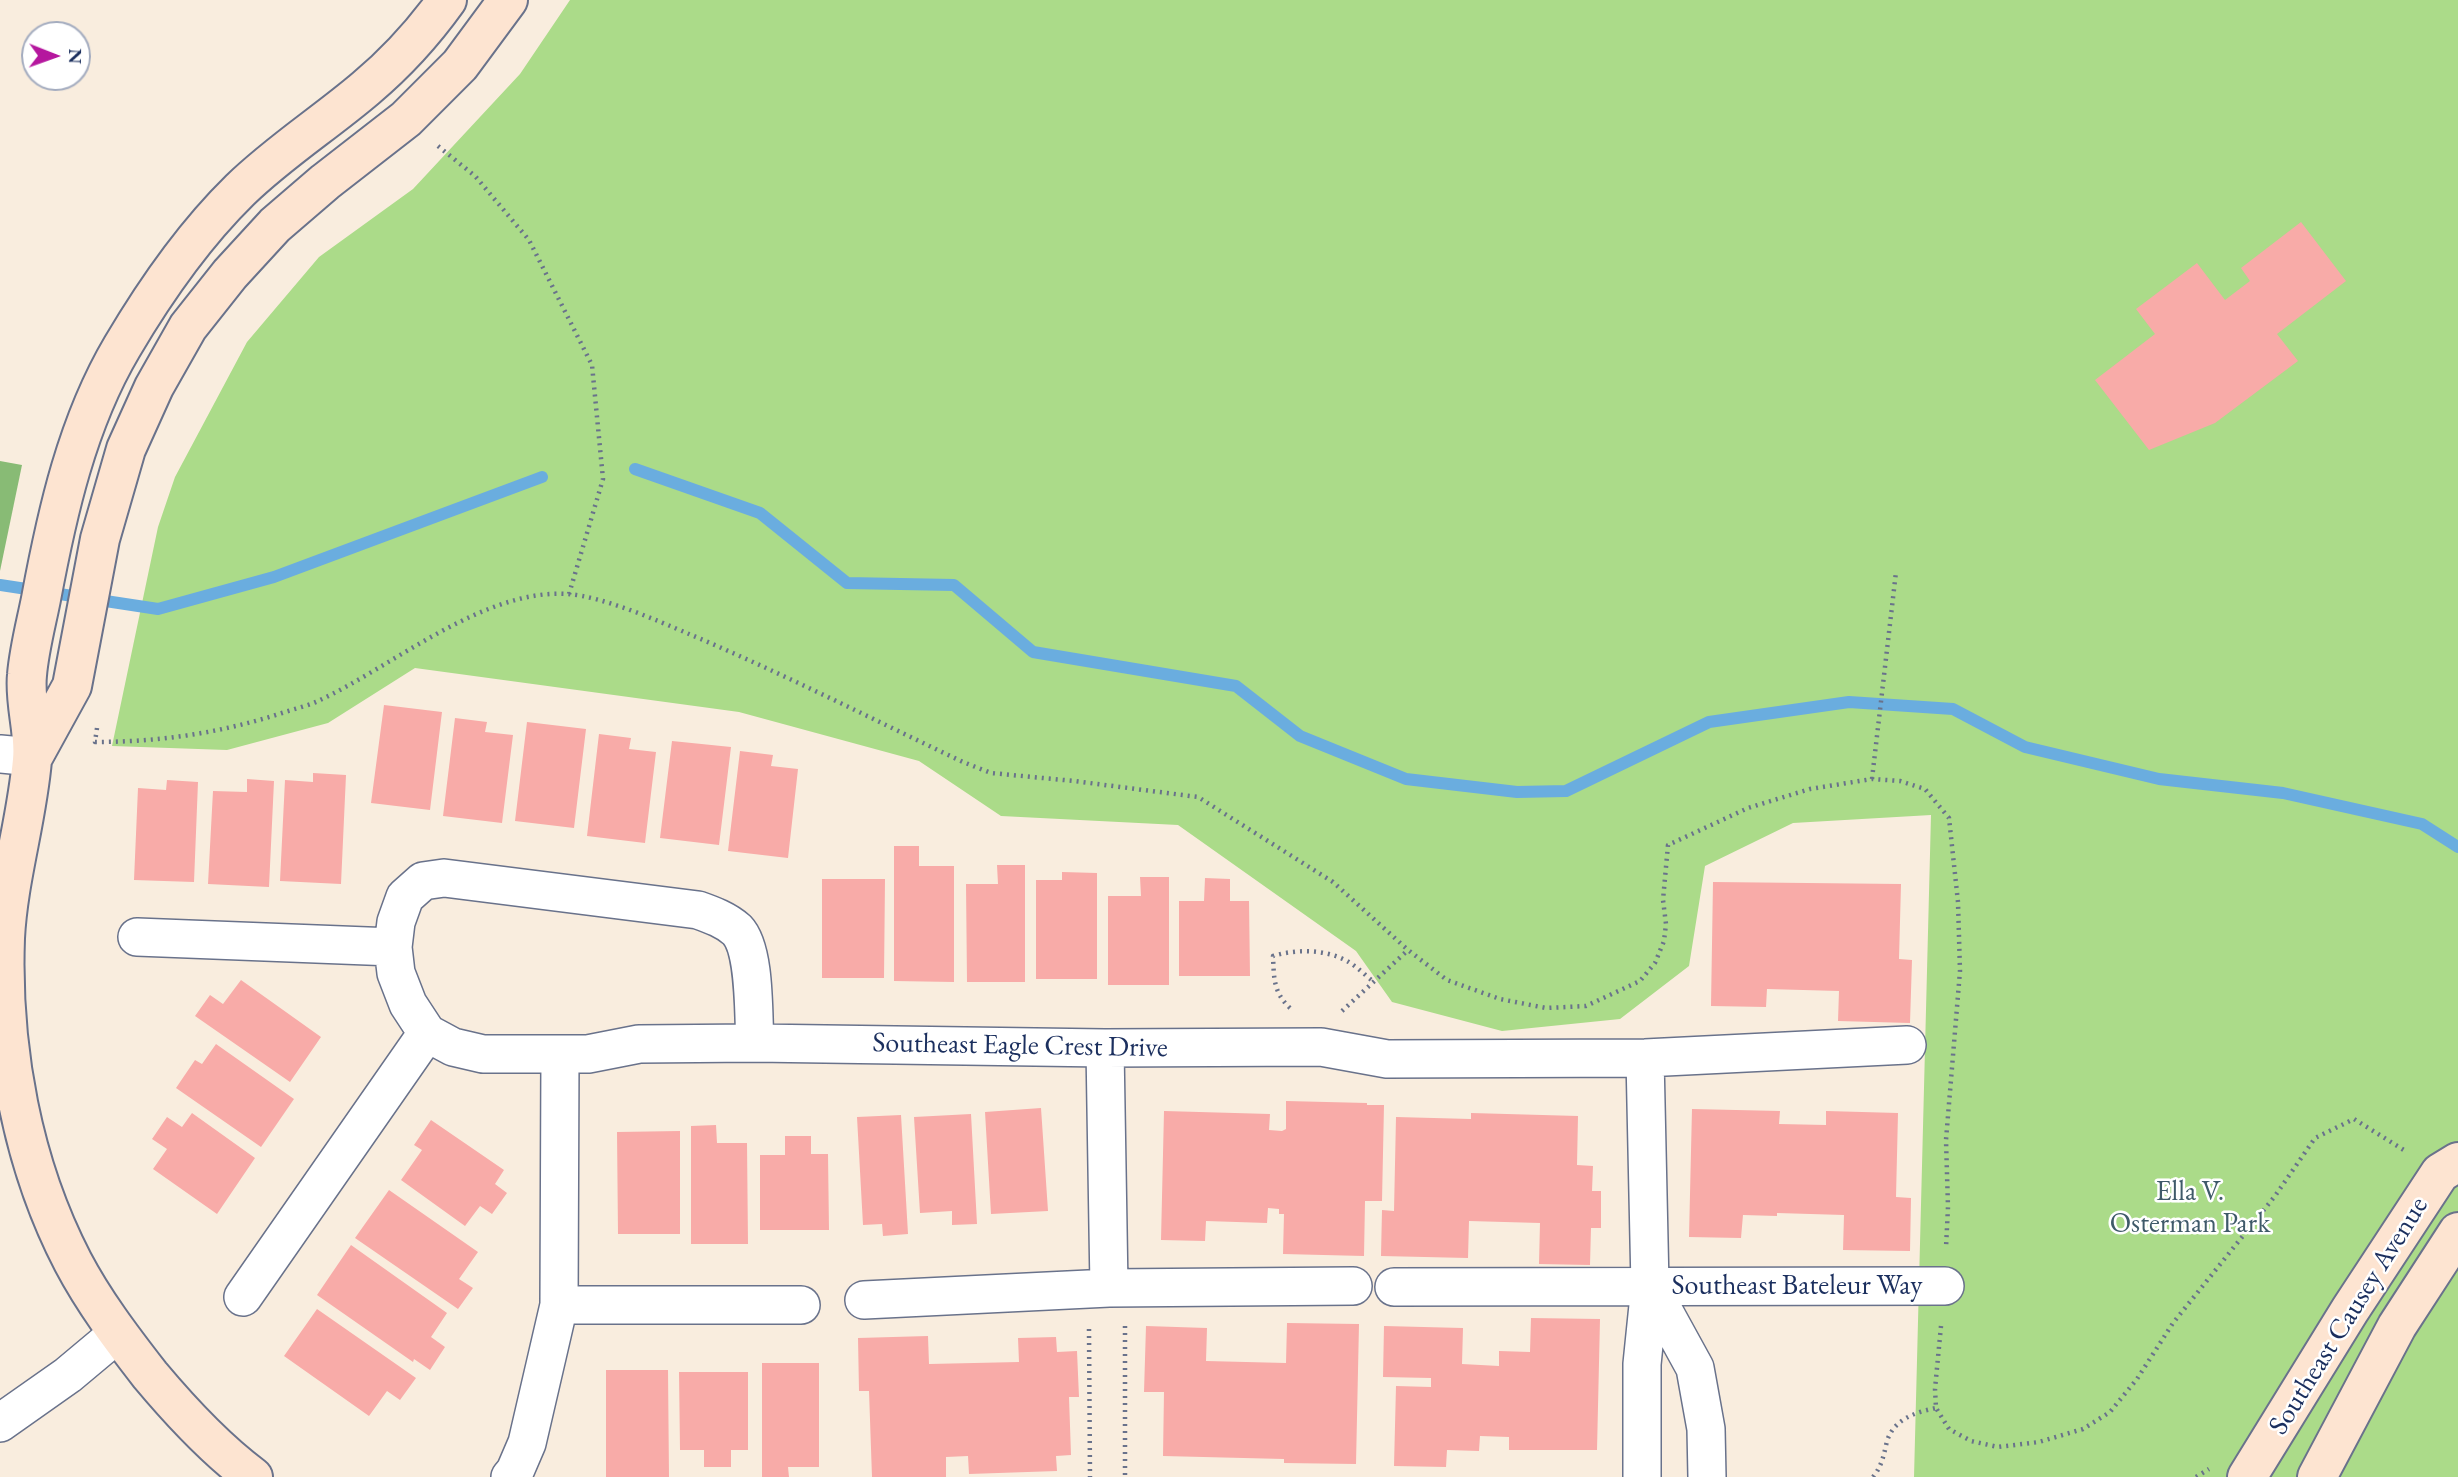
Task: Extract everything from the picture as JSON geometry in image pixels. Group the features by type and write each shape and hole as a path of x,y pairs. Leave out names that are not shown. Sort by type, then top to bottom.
{"street":[{"path":"253,1477 229,1459 176,1405 117,1334 73,1261 49,1207 25,1133 10,1056 4,993 16,756 26,677 64,487 88,421 120,351 195,239 240,190 371,84 426,29 447,0"},
{"path":"16,756 72,686 100,539 126,449 154,387 188,327 230,274 275,225 325,182 406,120 460,65 508,0"},
{"path":"243,1297 427,1033 404,994 396,973 393,947 396,922 405,897 424,881 444,878 698,910 719,918 738,932 749,954 755,1043"},
{"path":"137,937 393,947"},
{"name":"Southeast Eagle Crest Drive","path":"427,1033 453,1047 483,1054 560,1055 588,1054 639,1044 1105,1048 1320,1035 1387,1059 1645,1058 1907,1045"},
{"path":"1105,1048 1109,1288"},
{"path":"510,1477 528,1460 559,1305 560,1055"},
{"path":"1642,1477 1642,1364 1650,1286 1645,1058"},
{"name":"Southeast Causey Avenue","path":"2247,1477 2350,1310 2449,1167"},
{"name":"Southeast Causey Avenue","path":"2317,1477 2397,1326 2458,1232"},
{"path":"864,1300 1109,1288 1353,1286"},
{"path":"1650,1286 1695,1368 1706,1429 1707,1477"},
{"name":"Southeast Bateleur Way","path":"1394,1287 1945,1286"},
{"path":"559,1305 801,1306"},
{"path":"0,1423 68,1375 117,1334"}],"path":[{"path":"406,120 475,176 529,240 592,365 603,479 569,594"},
{"path":"1872,779 1896,572"},
{"path":"95,742 143,741 242,726 317,702 480,612 525,597 569,594 650,617 991,773 1199,797 1333,882 1408,950 1447,980 1500,999 1546,1008 1587,1006 1640,981 1655,962 1664,941 1666,924 1663,900 1668,845 1748,808 1810,789 1872,779 1900,780 1925,789 1949,818 1958,902 1960,971 1946,1140 1948,1207 1945,1286 1935,1389 1936,1408 1949,1429 1971,1441 1997,1447 2039,1442 2083,1430 2110,1412 2137,1379 2173,1323 2276,1196 2315,1138 2354,1119 2449,1167"},
{"path":"1374,982 1346,960 1317,952 1290,951 1273,956 1280,999 1320,1035 1334,1018 1374,982 1408,950"},
{"path":"1090,1477 1088,1327 1109,1288"},
{"path":"1109,1288 1125,1317 1125,1477"},
{"path":"1872,1477 1885,1455 1888,1438 1897,1424 1915,1412 1936,1408"}],"green space":[{"name":"Ella V. Osterman Park","path":"570,0 2458,0 2458,1477 1914,1477 1931,815 1793,823 1705,866 1689,966 1620,1019 1502,1031 1392,1002 1356,951 1178,825 1001,816 919,761 739,712 415,668 328,723 227,750 112,746 158,527 175,477 247,342 319,257 413,189 520,74"},
{"path":"0,461 22,465 0,571"}],"building":[{"path":"2301,222 2346,281 2277,334 2298,361 2215,423 2149,450 2095,380 2155,334 2136,309 2197,263 2225,300 2250,281 2241,268"},
{"path":"384,705 442,712 430,810 371,803"},
{"path":"455,718 487,722 485,732 513,735 502,823 443,816"},
{"path":"527,722 586,729 574,828 515,821"},
{"path":"599,734 631,738 629,749 656,752 645,843 587,836"},
{"path":"672,741 731,747 719,845 660,838"},
{"path":"740,751 773,755 771,766 798,769 788,858 728,851"},
{"path":"313,773 346,775 341,884 280,881 285,780 313,782"},
{"path":"247,779 274,781 269,887 208,884 213,791 247,792"},
{"path":"167,780 198,782 194,882 134,880 138,788 166,790"},
{"path":"894,846 919,846 919,866 954,866 954,982 894,981"},
{"path":"997,865 1025,865 1025,982 967,982 966,884 998,884"},
{"path":"1062,872 1097,873 1097,979 1036,979 1036,880 1062,880"},
{"path":"1140,877 1169,877 1169,985 1108,985 1108,896 1141,896"},
{"path":"1205,878 1230,879 1230,901 1249,901 1250,976 1179,976 1179,901 1204,901"},
{"path":"822,879 885,879 884,978 822,978"},
{"path":"1713,882 1901,884 1899,959 1912,960 1910,1023 1838,1021 1839,991 1767,989 1766,1007 1711,1006"},
{"path":"241,980 321,1037 290,1082 195,1016 210,995 223,1004"},
{"path":"216,1044 294,1099 261,1147 176,1088 195,1060 202,1064"},
{"path":"1286,1101 1384,1105 1382,1201 1365,1201 1364,1256 1283,1254 1284,1214 1279,1214 1279,1209 1268,1208 1267,1223 1206,1221 1205,1241 1161,1240 1164,1111 1270,1114 1269,1130 1282,1131 1286,1129"},
{"path":"1041,1108 1048,1211 991,1214 985,1112"},
{"path":"1692,1109 1780,1111 1779,1124 1826,1125 1826,1111 1898,1113 1896,1197 1911,1198 1910,1251 1843,1250 1844,1215 1743,1215 1741,1238 1689,1237"},
{"path":"192,1113 255,1158 217,1214 153,1169 167,1149 152,1139 167,1117 182,1127"},
{"path":"1471,1113 1578,1116 1577,1165 1593,1166 1592,1191 1601,1191 1601,1228 1591,1228 1590,1265 1539,1264 1540,1223 1469,1221 1468,1258 1381,1256 1382,1210 1394,1211 1396,1117 1471,1119"},
{"path":"971,1114 977,1224 952,1225 952,1211 920,1213 914,1117"},
{"path":"901,1115 908,1234 883,1236 882,1224 863,1225 857,1117"},
{"path":"431,1120 504,1170 495,1184 507,1193 492,1214 480,1206 465,1226 401,1180 422,1150 414,1145"},
{"path":"716,1125 717,1143 747,1143 748,1244 691,1244 691,1126"},
{"path":"680,1131 680,1234 618,1234 617,1132"},
{"path":"785,1136 811,1136 811,1154 828,1154 829,1230 760,1230 760,1155 785,1155"},
{"path":"389,1190 478,1252 459,1279 473,1288 458,1309 355,1238"},
{"path":"351,1245 447,1313 431,1337 445,1347 430,1370 414,1359 413,1362 317,1295"},
{"path":"317,1309 416,1378 400,1400 387,1391 369,1416 284,1356"},
{"path":"1531,1318 1600,1319 1597,1450 1509,1450 1509,1437 1480,1436 1479,1451 1447,1450 1446,1467 1394,1466 1396,1386 1431,1387 1431,1378 1383,1377 1384,1326 1463,1328 1462,1364 1499,1366 1499,1351 1530,1352"},
{"path":"1287,1323 1359,1324 1356,1464 1163,1456 1164,1392 1144,1392 1146,1326 1207,1328 1206,1361 1286,1363"},
{"path":"928,1336 929,1364 1019,1362 1018,1338 1056,1337 1057,1352 1077,1351 1079,1397 1069,1397 1071,1455 1056,1456 1057,1471 969,1474 968,1456 946,1457 946,1477 872,1477 869,1391 859,1391 858,1338"},
{"path":"762,1363 819,1363 819,1467 788,1467 789,1477 762,1477"},
{"path":"606,1370 668,1370 669,1477 606,1477"},
{"path":"679,1372 748,1372 748,1450 731,1450 731,1467 704,1467 704,1450 680,1450"}],"waterway":[{"path":"635,469 760,513 847,583 954,585 1033,652 1236,686 1300,736 1406,779 1517,792 1566,791 1709,722 1849,702 1953,709 2025,747 2159,779 2283,793 2422,824 2458,847"},
{"path":"0,585 158,609 274,577 542,477"}]}
